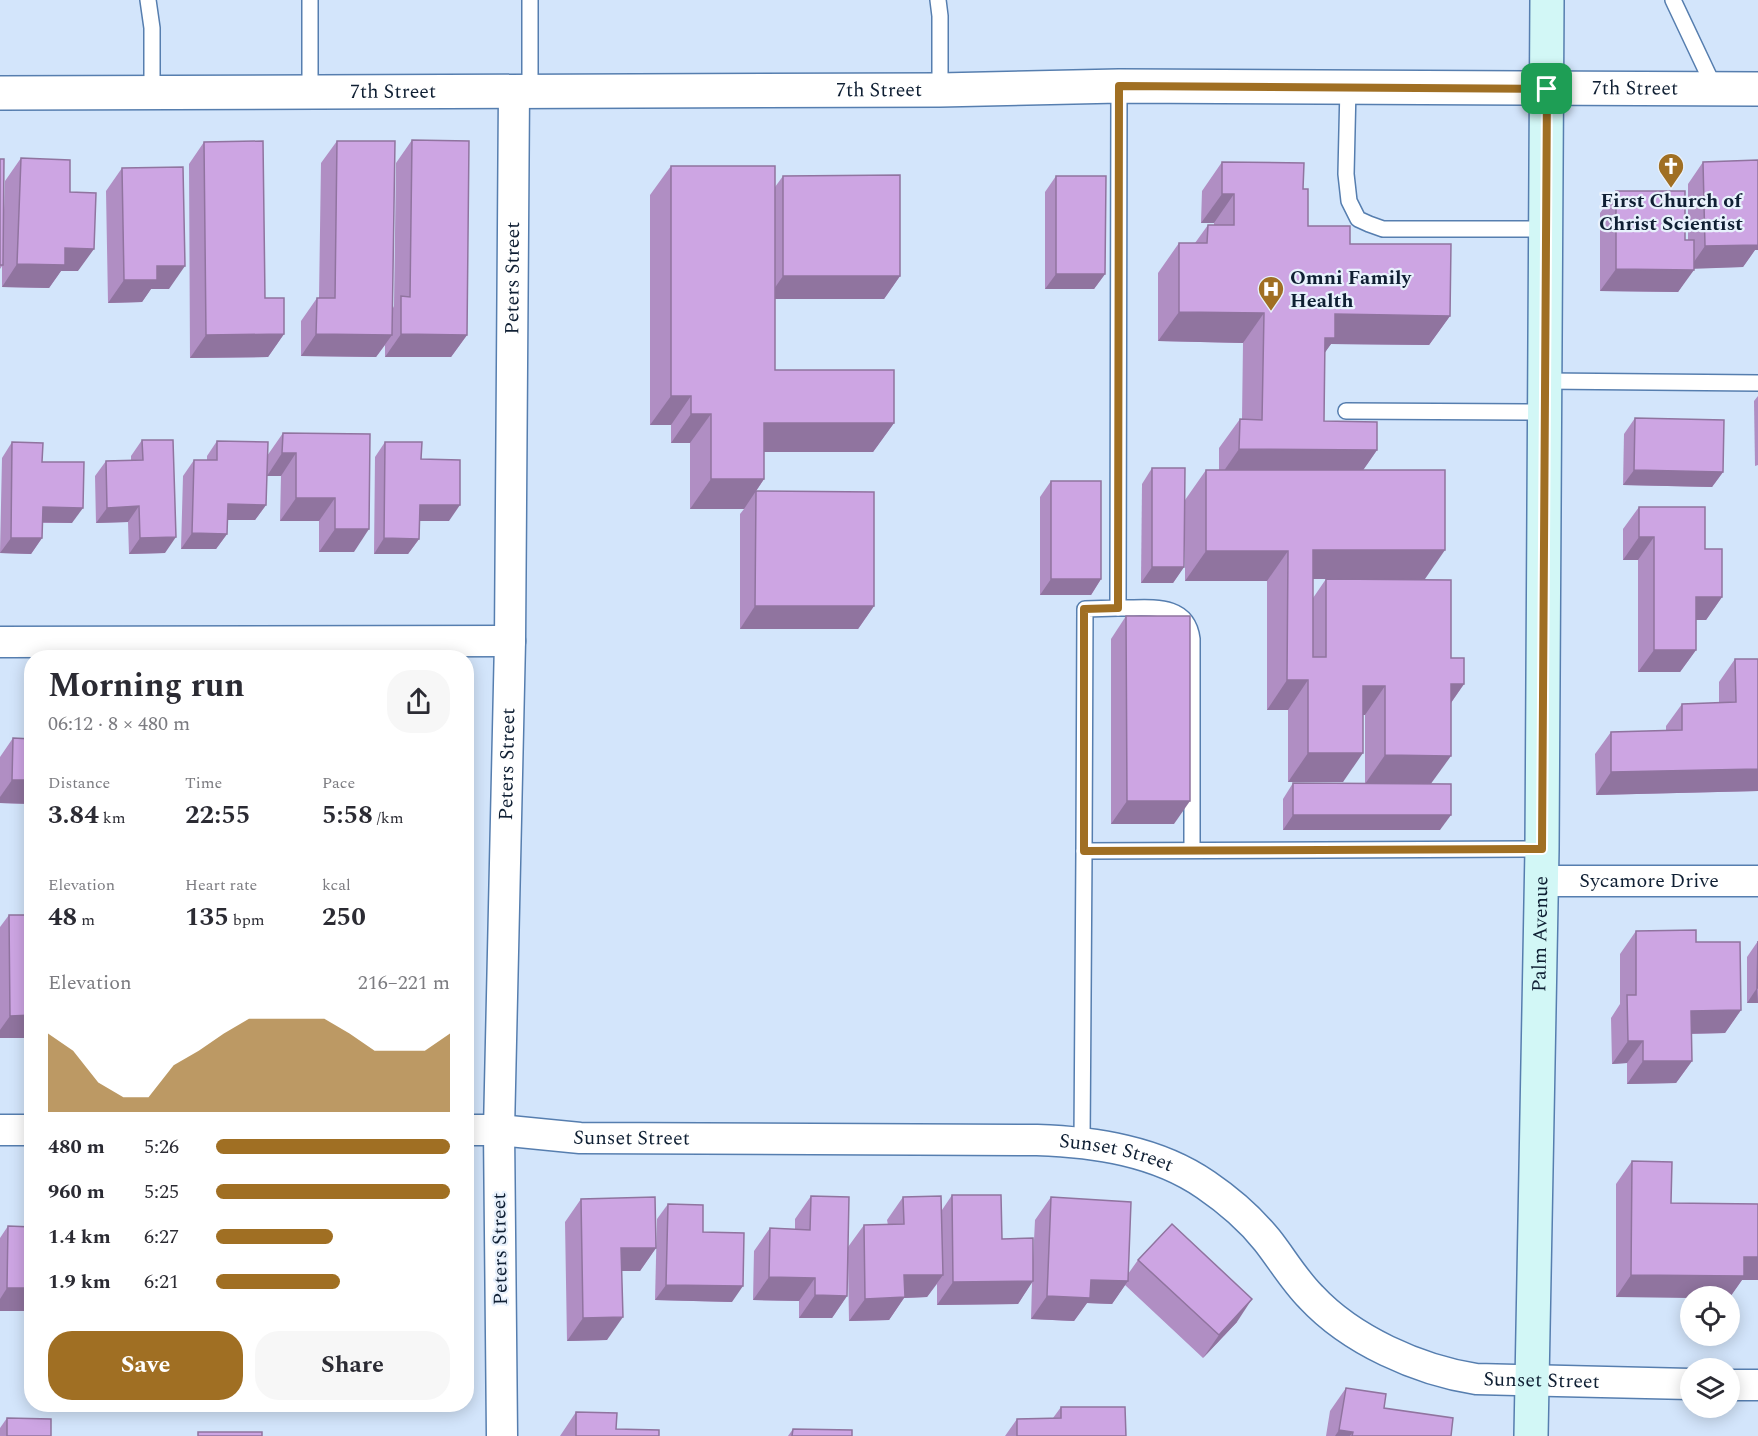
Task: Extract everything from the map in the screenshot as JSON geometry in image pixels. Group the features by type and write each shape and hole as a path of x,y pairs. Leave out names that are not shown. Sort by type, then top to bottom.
{"main road":[{"name":"Palm Avenue","path":"1532,1436 1531,1381 1542,865 1547,0"}],"street":[{"name":"7th Street","path":"0,93 940,90 1119,86 1758,89"},
{"name":"Peters Street","path":"502,1436 499,1130 522,91"},
{"path":"0,642 510,641"},
{"name":"Sycamore Drive","path":"1542,865 1758,881"},
{"path":"0,1130 24,1130"},
{"name":"Sunset Street","path":"474,1130 499,1130 580,1138 1037,1140 1082,1142 1106,1146 1134,1153 1183,1172 1205,1184 1265,1238 1297,1281 1318,1304 1378,1346 1428,1368 1476,1379 1680,1384"},
{"path":"1740,1385 1758,1385"}],"lane":[{"path":"148,0 152,28 152,92"},
{"path":"310,0 310,92"},
{"path":"522,91 530,0"},
{"path":"938,0 940,90"},
{"path":"1673,0 1715,89"},
{"path":"1118,608 1119,86"},
{"path":"1348,87 1346,174 1349,201 1358,219 1383,229 1546,229"},
{"path":"1346,411 1758,383"},
{"path":"1082,1142 1084,609 1165,609 1177,612 1191,628 1192,850"},
{"path":"1084,851 1192,850 1542,865"}],"building":[{"path":"412,140 469,141 467,335 401,334 401,296 410,297"},
{"path":"263,141 265,298 284,298 284,334 206,335 204,142"},
{"path":"337,141 395,141 392,335 316,334 317,298 335,298"},
{"path":"21,158 70,160 70,192 96,193 94,249 65,248 65,265 17,264"},
{"path":"0,159 4,159 3,265 0,265"},
{"path":"1758,160 1758,245 1705,246 1703,162"},
{"path":"1222,162 1304,163 1303,189 1308,189 1308,226 1350,226 1350,244 1451,244 1450,316 1335,314 1335,338 1325,338 1324,421 1377,422 1377,450 1239,449 1240,419 1262,420 1264,313 1179,312 1179,243 1207,243 1208,225 1234,225 1234,194 1222,194"},
{"path":"671,166 775,166 775,370 894,370 894,423 764,423 764,479 711,479 711,414 691,414 691,396 671,396"},
{"path":"183,167 185,266 157,266 157,280 124,280 122,168"},
{"path":"900,175 900,276 783,276 783,176"},
{"path":"1056,176 1106,176 1105,274 1056,274"},
{"path":"1616,191 1685,191 1685,240 1694,240 1694,270 1616,269"},
{"path":"1635,418 1724,420 1723,472 1634,470"},
{"path":"283,433 370,434 369,529 335,529 335,498 296,498 296,453 282,453"},
{"path":"142,440 173,440 176,537 140,538 139,506 107,508 106,461 143,460"},
{"path":"217,441 268,442 266,505 228,504 227,534 192,533 194,460 217,460"},
{"path":"12,442 43,443 42,462 84,462 83,508 43,507 42,538 11,538"},
{"path":"385,442 422,442 421,459 460,460 460,505 420,505 419,539 384,538"},
{"path":"1152,468 1185,468 1184,567 1152,567"},
{"path":"1206,470 1445,470 1445,550 1313,550 1313,657 1326,657 1326,579 1451,580 1451,658 1464,658 1464,684 1451,684 1451,756 1385,755 1385,686 1363,686 1363,753 1308,753 1308,680 1287,680 1288,551 1206,551"},
{"path":"1051,481 1101,481 1101,579 1051,579"},
{"path":"756,491 874,492 874,606 755,606"},
{"path":"1639,507 1705,507 1705,549 1722,549 1722,597 1696,597 1696,650 1654,650 1654,537 1639,537"},
{"path":"1126,616 1190,616 1190,801 1127,801"},
{"path":"1735,659 1758,659 1758,769 1611,772 1611,732 1682,730 1682,704 1736,702"},
{"path":"13,738 24,739 24,780 12,780"},
{"path":"1293,783 1451,784 1451,815 1293,815"},
{"path":"9,915 24,915 24,1015 10,1016"},
{"path":"1696,930 1696,942 1740,942 1741,1010 1691,1011 1692,1061 1643,1061 1643,1041 1628,1041 1627,995 1636,995 1636,931"},
{"path":"1758,941 1758,988 1757,988"},
{"path":"1632,1161 1672,1162 1671,1203 1758,1204 1758,1257 1744,1257 1744,1276 1631,1275"},
{"path":"952,1195 1001,1195 1002,1239 1033,1238 1033,1281 953,1282"},
{"path":"811,1196 849,1197 847,1296 815,1295 815,1278 769,1277 770,1228 810,1230"},
{"path":"941,1196 943,1275 904,1275 905,1297 865,1299 864,1225 904,1224 903,1197"},
{"path":"655,1197 656,1248 621,1248 623,1317 583,1318 581,1199"},
{"path":"1051,1197 1131,1202 1128,1281 1091,1280 1090,1298 1047,1296"},
{"path":"668,1204 703,1205 703,1232 744,1233 743,1286 666,1285"},
{"path":"1172,1224 1252,1299 1219,1335 1138,1260"},
{"path":"8,1226 24,1227 24,1288 7,1288"},
{"path":"1346,1388 1386,1394 1384,1408 1453,1418 1451,1436 1352,1436 1353,1432 1339,1430"},
{"path":"1061,1407 1125,1407 1126,1436 1017,1436 1017,1419 1061,1418"},
{"path":"576,1412 617,1413 616,1429 659,1430 659,1436 576,1436"},
{"path":"7,1418 51,1419 51,1436 7,1436"},
{"path":"793,1429 852,1430 852,1436 792,1436"},
{"path":"198,1432 262,1432 262,1436 198,1436"}],"place":[{"name":"First Church of Christ Scientist","path":"1671,189"},
{"name":"Omni Family Health","path":"1271,312"}],"route":[{"path":"1119,86 1547,89 1542,849 1084,851 1084,609 1118,608 1119,86"}]}
